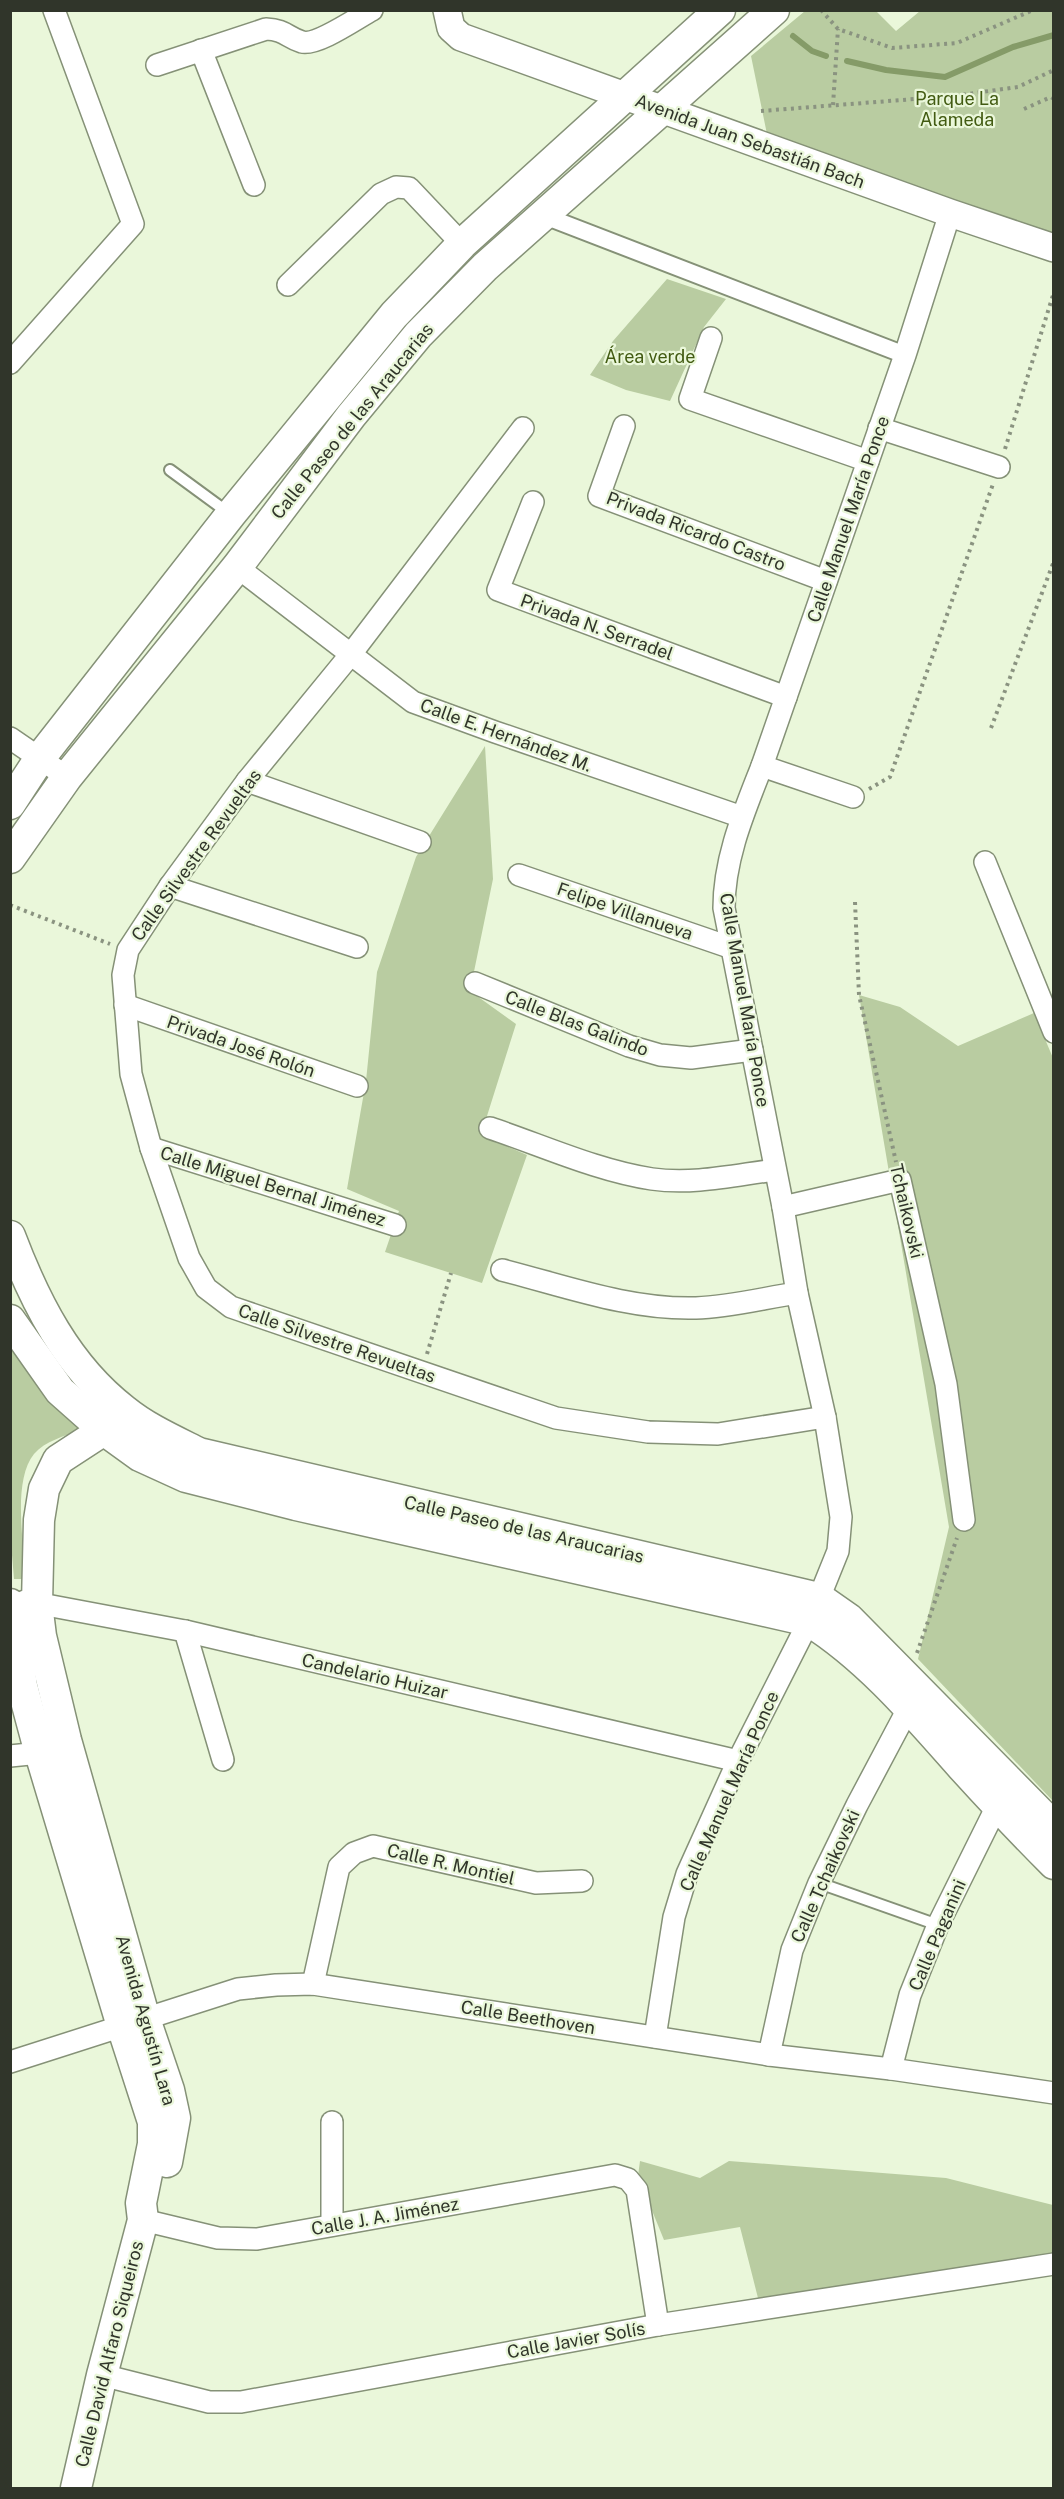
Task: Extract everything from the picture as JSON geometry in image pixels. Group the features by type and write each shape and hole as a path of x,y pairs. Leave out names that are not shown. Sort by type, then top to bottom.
{"main road":[{"name":"Calle Paseo de las Araucarias","path":"10,804 40,758 231,514 394,315 462,244 720,10"},
{"name":"Calle Paseo de las Araucarias","path":"10,858 67,777 237,567 351,416 418,335 485,267 774,10"},
{"path":"328,397 351,416"},
{"name":"Calle Paseo de las Araucarias","path":"10,1236 28,1282 50,1323 84,1374 124,1411 160,1434 199,1453 300,1491"},
{"name":"Calle Paseo de las Araucarias","path":"10,1320 60,1391 104,1430 141,1456 186,1477 300,1491 814,1610 832,1636 908,1693 1053,1827"},
{"name":"Avenida Agustín Lara","path":"104,1430 58,1460 44,1489 39,1520 19,1602 22,1686 40,1753 134,2023"},
{"name":"Avenida Agustín Lara","path":"19,1602 41,1636 134,2023 153,2122 153,2144 141,2203 143,2220"},
{"name":"Calle Paseo de las Araucarias","path":"908,1693 997,1806 1053,1864"},
{"name":"Calle David Alfaro Siqueiros","path":"76,2488 102,2375 143,2220"}],"street":[{"path":"11,359 133,224 54,10"},
{"path":"157,65 266,29 282,30 303,42 318,40 372,10"},
{"name":"Avenida Juan Sebastián Bach","path":"449,19 461,37 1053,248"},
{"path":"201,50 254,184"},
{"path":"288,285 381,194 396,187 409,188 462,244"},
{"name":"Calle Manuel María Ponce","path":"655,2037 674,1917 684,1884 738,1761 814,1610 838,1551 841,1517 825,1417 797,1293 783,1207 724,908 724,886 728,862 742,817 762,766 905,355 950,213"},
{"path":"542,215 905,355"},
{"path":"711,338 690,399 868,461"},
{"name":"Privada Ricardo Castro","path":"624,426 599,496 826,581"},
{"name":"Calle Silvestre Revueltas","path":"523,428 351,654 247,781 170,886 128,951 123,975 131,1074 150,1148 189,1258 206,1288 231,1308 556,1418 648,1432 718,1434 825,1417"},
{"path":"879,428 999,467"},
{"name":"Privada N. Serradel","path":"533,502 498,590 786,697"},
{"name":"Calle E. Hernández M.","path":"237,567 413,702 742,817"},
{"path":"10,738 67,777"},
{"path":"762,766 853,797"},
{"path":"247,781 420,842"},
{"path":"985,862 1051,1019"},
{"name":"Felipe Villanueva","path":"519,875 732,948"},
{"path":"170,886 357,947"},
{"name":"Calle Blas Galindo","path":"475,983 629,1046 660,1055 691,1058 752,1050"},
{"name":"Privada José Rolón","path":"125,1005 357,1086"},
{"path":"490,1128 617,1171 653,1179 693,1180 775,1170"},
{"name":"Calle Miguel Bernal Jiménez","path":"150,1148 395,1225"},
{"path":"783,1207 900,1180"},
{"name":"Tchaikovski","path":"900,1180 946,1384 964,1520"},
{"path":"502,1270 621,1300 660,1306 697,1308 797,1293"},
{"name":"Candelario Huizar","path":"19,1602 185,1631 738,1761"},
{"path":"185,1631 224,1760"},
{"name":"Calle Tchaikovski","path":"769,2055 792,1950 819,1883 908,1693"},
{"path":"10,1756 40,1753"},
{"name":"Calle Paganini","path":"891,2069 910,1995 938,1925 997,1806"},
{"name":"Calle R. Montiel","path":"314,1984 339,1867 354,1853 373,1846 536,1883 582,1881"},
{"name":"Calle Beethoven","path":"10,2062 237,1989 314,1984 769,2055 891,2069 1053,2093"},
{"path":"332,2122 332,2225"},
{"name":"Calle J. A. Jiménez","path":"143,2220 218,2238 257,2239 615,2175 628,2179 637,2190 658,2325"},
{"name":"Calle Javier Solís","path":"102,2375 209,2402 241,2402 658,2325 1053,2265"}],"lane":[{"path":"170,470 231,514"},
{"path":"819,1883 938,1925"}],"path":[{"path":"821,10 838,29 892,48 957,43 1033,10"},
{"path":"833,105 838,29"},
{"path":"761,111 953,96 1018,87 1053,70"},
{"path":"1024,109 1051,97 1053,99"},
{"path":"853,797 890,777 999,467 1053,292"},
{"path":"991,728 1053,561"},
{"name":"Tchaikovski","path":"855,902 859,995 900,1180"},
{"path":"10,905 128,951"},
{"path":"422,1372 451,1273"},
{"path":"908,1693 964,1520"}],"green space":[{"name":"Parque La Alameda","path":"805,11 876,11 896,31 920,11 1053,11 1053,239 769,144 751,56"},
{"name":"Área verde","path":"667,279 726,299 704,327 670,401 626,390 590,375 613,341"},
{"path":"485,746 493,879 470,991 516,1024 481,1135 527,1155 482,1283 385,1252 399,1211 347,1189 366,1081 377,972 416,857"},
{"path":"859,995 900,1007 958,1046 1034,1013 1053,1058 1053,1801 918,1659 949,1527"},
{"path":"10,1341 80,1430 56,1439 39,1449 27,1466 21,1497 26,1579 14,1579 11,1543"},
{"path":"640,2161 700,2178 729,2161 946,2178 1053,2205 1053,2264 759,2302 740,2227 664,2240 638,2176"}],"waterway":[{"path":"847,61 886,70 945,77 1013,47 1054,35"},
{"path":"793,36 812,51 826,56"}]}
